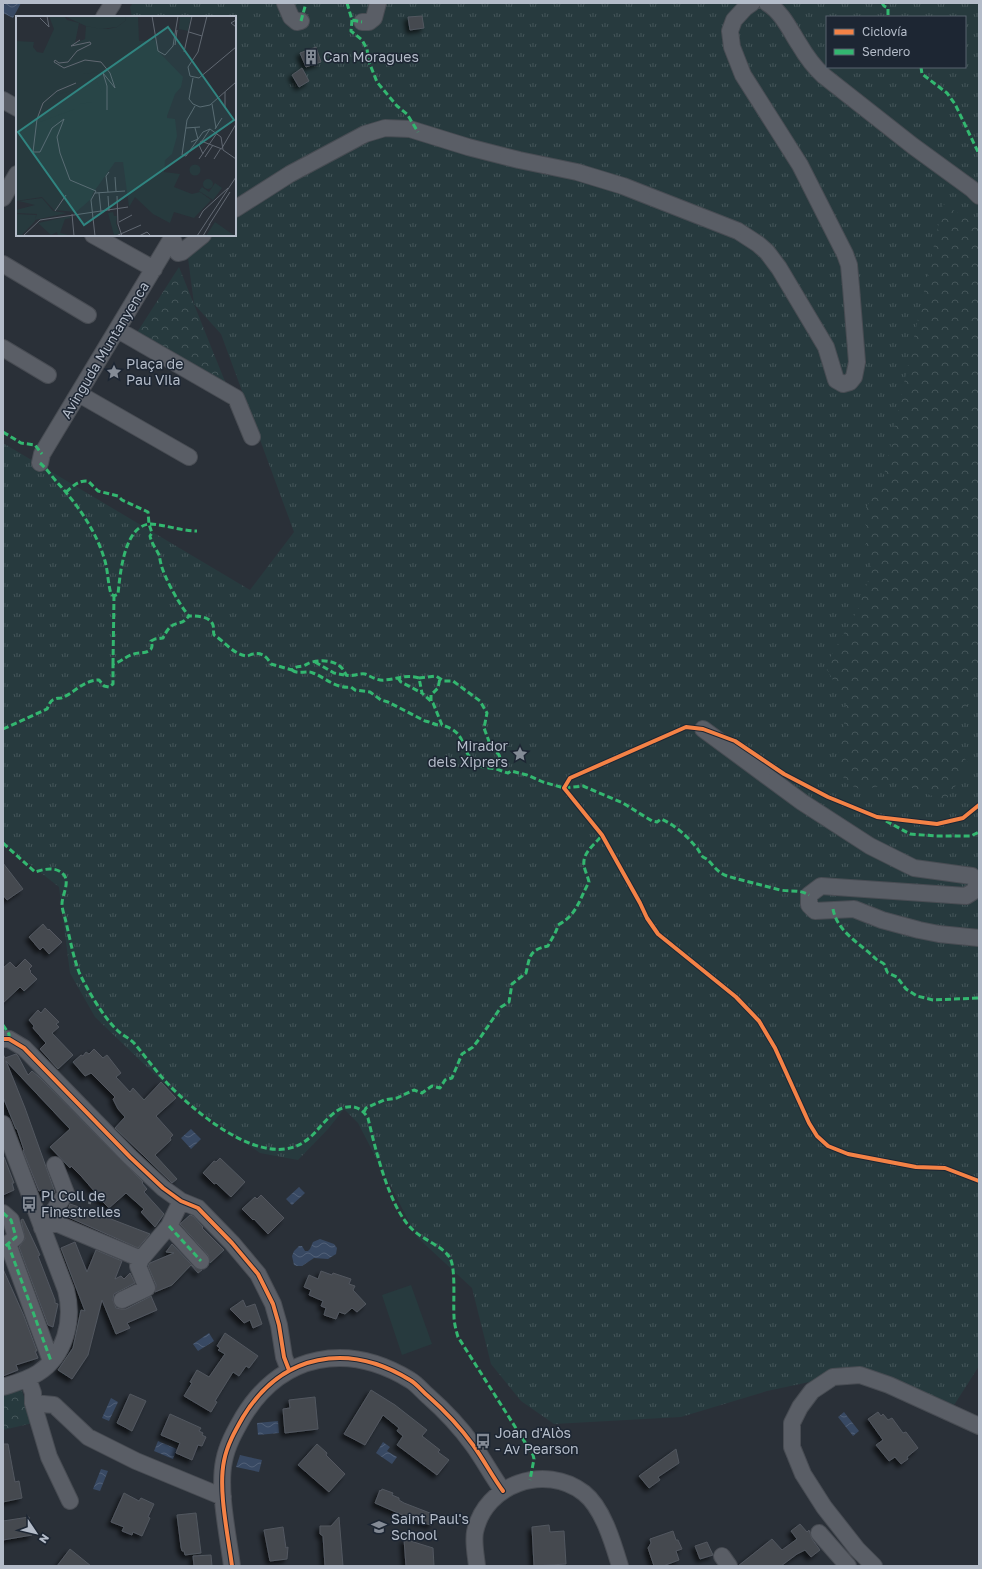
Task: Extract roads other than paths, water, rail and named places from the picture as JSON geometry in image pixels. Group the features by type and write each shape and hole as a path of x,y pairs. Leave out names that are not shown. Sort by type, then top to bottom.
{"street":[{"path":"105,16 113,3"},
{"path":"285,3 291,17 297,22 301,21"},
{"path":"362,22 369,22 374,18 378,3"},
{"path":"236,208 290,174 365,134 385,128 410,129 475,149 577,172 623,186 674,205 738,231 758,244 779,268 826,347 836,380 843,384 850,382 854,376 858,362 846,254 800,165 743,75 735,58 732,47 730,36 732,25 737,16 752,3"},
{"path":"767,3 775,9 783,19 815,67 824,76 868,112 943,167 979,196"},
{"path":"3,100 16,107"},
{"path":"95,236 154,269"},
{"path":"173,242 182,252 202,236"},
{"name":"Avinguda Muntanyenca","path":"40,463 42,454 154,269 173,242"},
{"path":"3,264 88,315"},
{"path":"118,330 236,398 252,437"},
{"path":"3,348 48,375"},
{"path":"79,394 189,457"},
{"path":"703,729 802,802 870,846 914,868 972,876 977,885 974,891 966,896 821,886 809,895 809,905 815,911 854,909 882,920 919,930 939,934 979,938"},
{"path":"3,1039 9,1039 24,1048 130,1157 163,1188 181,1201 198,1208 232,1243 258,1274 275,1311 280,1325 284,1357 288,1370"},
{"path":"3,1124 66,1290 70,1308 65,1338 51,1361 28,1379 3,1387"},
{"path":"42,1228 66,1193 55,1165"},
{"path":"122,1300 147,1288 138,1266 169,1226 181,1201"},
{"path":"3,1213 11,1220 9,1243 51,1361"},
{"path":"42,1228 52,1224 58,1224 142,1259"},
{"path":"169,1226 201,1261"},
{"path":"232,1566 222,1478 224,1462 232,1436 249,1407 268,1384 288,1370 313,1362 345,1358 374,1363 411,1381 447,1413 474,1446 503,1491"},
{"path":"874,1566 857,1549 824,1507 803,1474 792,1447 792,1423 800,1407 812,1391 833,1377 860,1375 889,1385 979,1426"},
{"path":"28,1379 33,1393 33,1404 49,1458 70,1501"},
{"path":"33,1404 54,1405 88,1437 136,1460 223,1497"},
{"path":"477,1566 475,1533 485,1508 503,1491 511,1486 530,1480 552,1479 570,1485 584,1494 599,1510 620,1566"},
{"path":"819,1533 848,1566"}],"water":[{"path":"5,3 21,3 13,18 3,13"},
{"path":"191,1129 201,1139 191,1149 181,1138"},
{"path":"299,1187 305,1193 292,1205 286,1199"},
{"path":"320,1239 334,1244 337,1248 336,1254 328,1259 314,1258 302,1266 294,1265 292,1256 294,1251 299,1246 302,1246 305,1251 308,1251 313,1242"},
{"path":"209,1333 214,1341 198,1351 193,1344"},
{"path":"111,1398 118,1402 109,1421 102,1418"},
{"path":"844,1412 859,1431 853,1436 838,1417"},
{"path":"278,1421 279,1433 258,1435 257,1423"},
{"path":"158,1441 177,1449 173,1459 154,1451"},
{"path":"383,1442 390,1447 387,1451 397,1457 392,1464 376,1453"},
{"path":"240,1455 262,1460 259,1472 236,1467"},
{"path":"101,1469 108,1471 100,1491 93,1489"}],"place":[{"name":"Can Moragues","path":"311,57"},
{"name":"Plaça de Pau Vila","path":"114,372"},
{"name":"Mirador dels Xiprers","path":"520,754"},
{"name":"Pl Coll de Finestrelles","path":"29,1204"},
{"name":"Joan d'Alòs - Av Pearson","path":"483,1441"},
{"name":"Saint Paul's School","path":"379,1527"}]}
